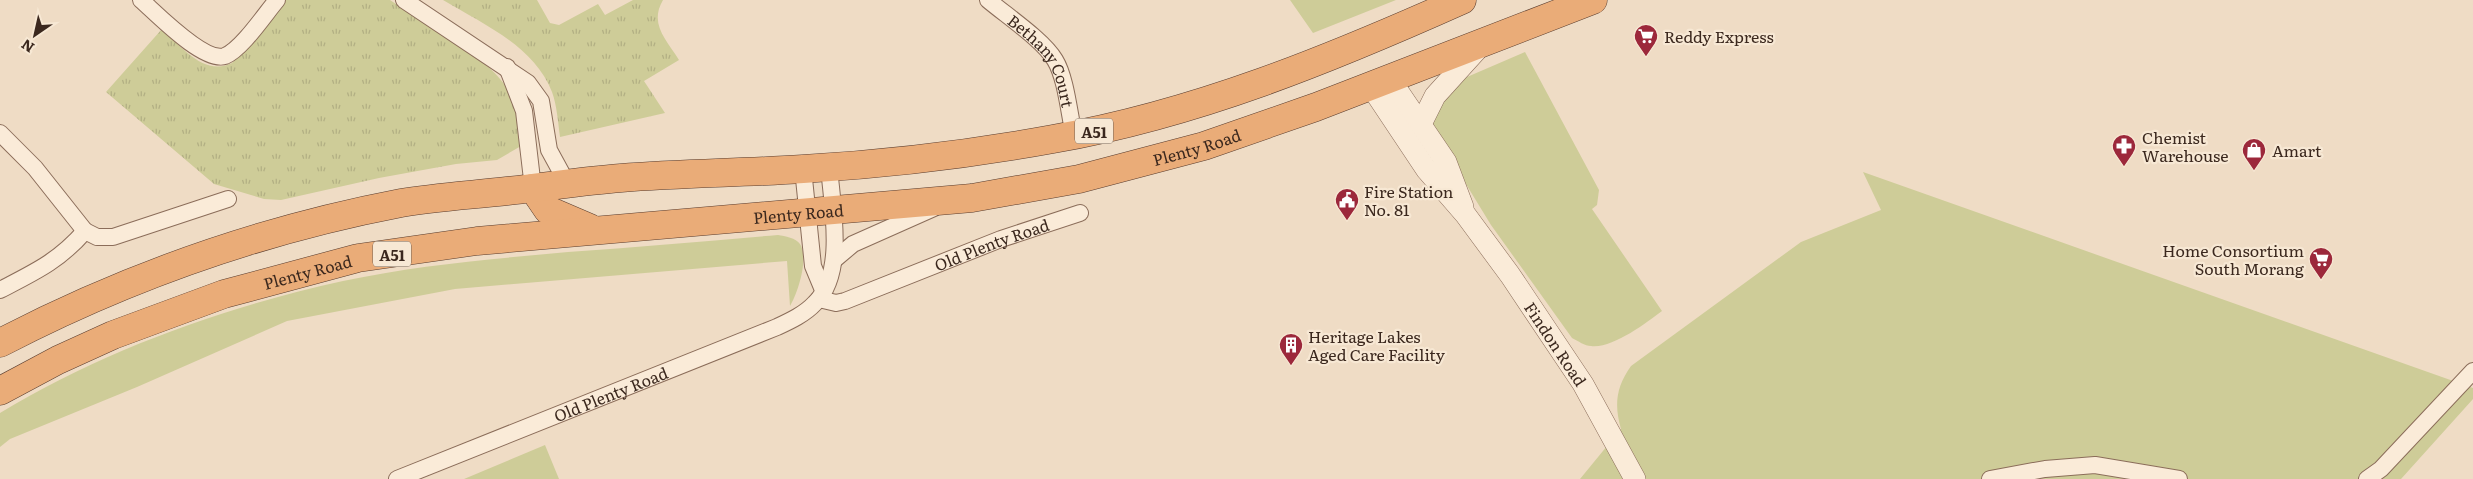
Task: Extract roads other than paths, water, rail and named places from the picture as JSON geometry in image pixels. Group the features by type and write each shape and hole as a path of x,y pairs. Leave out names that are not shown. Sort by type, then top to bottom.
{"highway":[{"name":"A51","path":"0,343 109,290 222,248 283,229 405,202 567,183 673,174 816,168 890,162 1074,135 1178,110 1360,46 1462,0"},
{"name":"Plenty Road","path":"0,391 58,360 113,335 224,294 358,258 477,241 955,199 1041,186 1145,163 1269,124 1593,0"},
{"name":"Findon Road","path":"1360,46 1380,81"},
{"path":"533,188 542,205 552,213 596,230"}],"street":[{"path":"141,0 200,51 218,57 224,56 235,48 277,0"},
{"path":"404,0 507,67 528,83 536,92 544,111 549,150 567,183"},
{"name":"Bethany Court","path":"988,0 1045,48 1055,59 1060,72 1074,135"},
{"path":"1421,124 1435,96 1487,39"},
{"path":"507,67 524,111 533,188"},
{"name":"Findon Road","path":"1380,81 1421,124 1450,171 1465,214"},
{"name":"Findon Road","path":"1380,81 1426,169 1465,214 1510,275 1583,384 1635,479"},
{"path":"0,133 35,168 85,231 97,237 113,237 228,199"},
{"path":"816,168 820,212"},
{"path":"816,168 820,212 813,266 821,294"},
{"path":"834,260 847,248 866,237 955,199"},
{"name":"Old Plenty Road","path":"398,479 776,328 804,312 821,294 833,273 834,260 820,212"},
{"name":"Old Plenty Road","path":"821,294 836,303 845,301 1001,239 1080,213"},
{"path":"0,290 57,259 85,231"},
{"path":"2367,479 2381,469 2473,371"},
{"path":"1990,479 2044,469 2095,465 2179,479"}],"place":[{"name":"Reddy Express","path":"1646,57"},
{"name":"Chemist Warehouse","path":"2124,167"},
{"name":"Amart","path":"2254,171"},
{"name":"Fire Station No. 81","path":"1347,221"},
{"name":"Home Consortium South Morang","path":"2321,280"},
{"name":"Heritage Lakes Aged Care Facility","path":"1291,366"}]}
